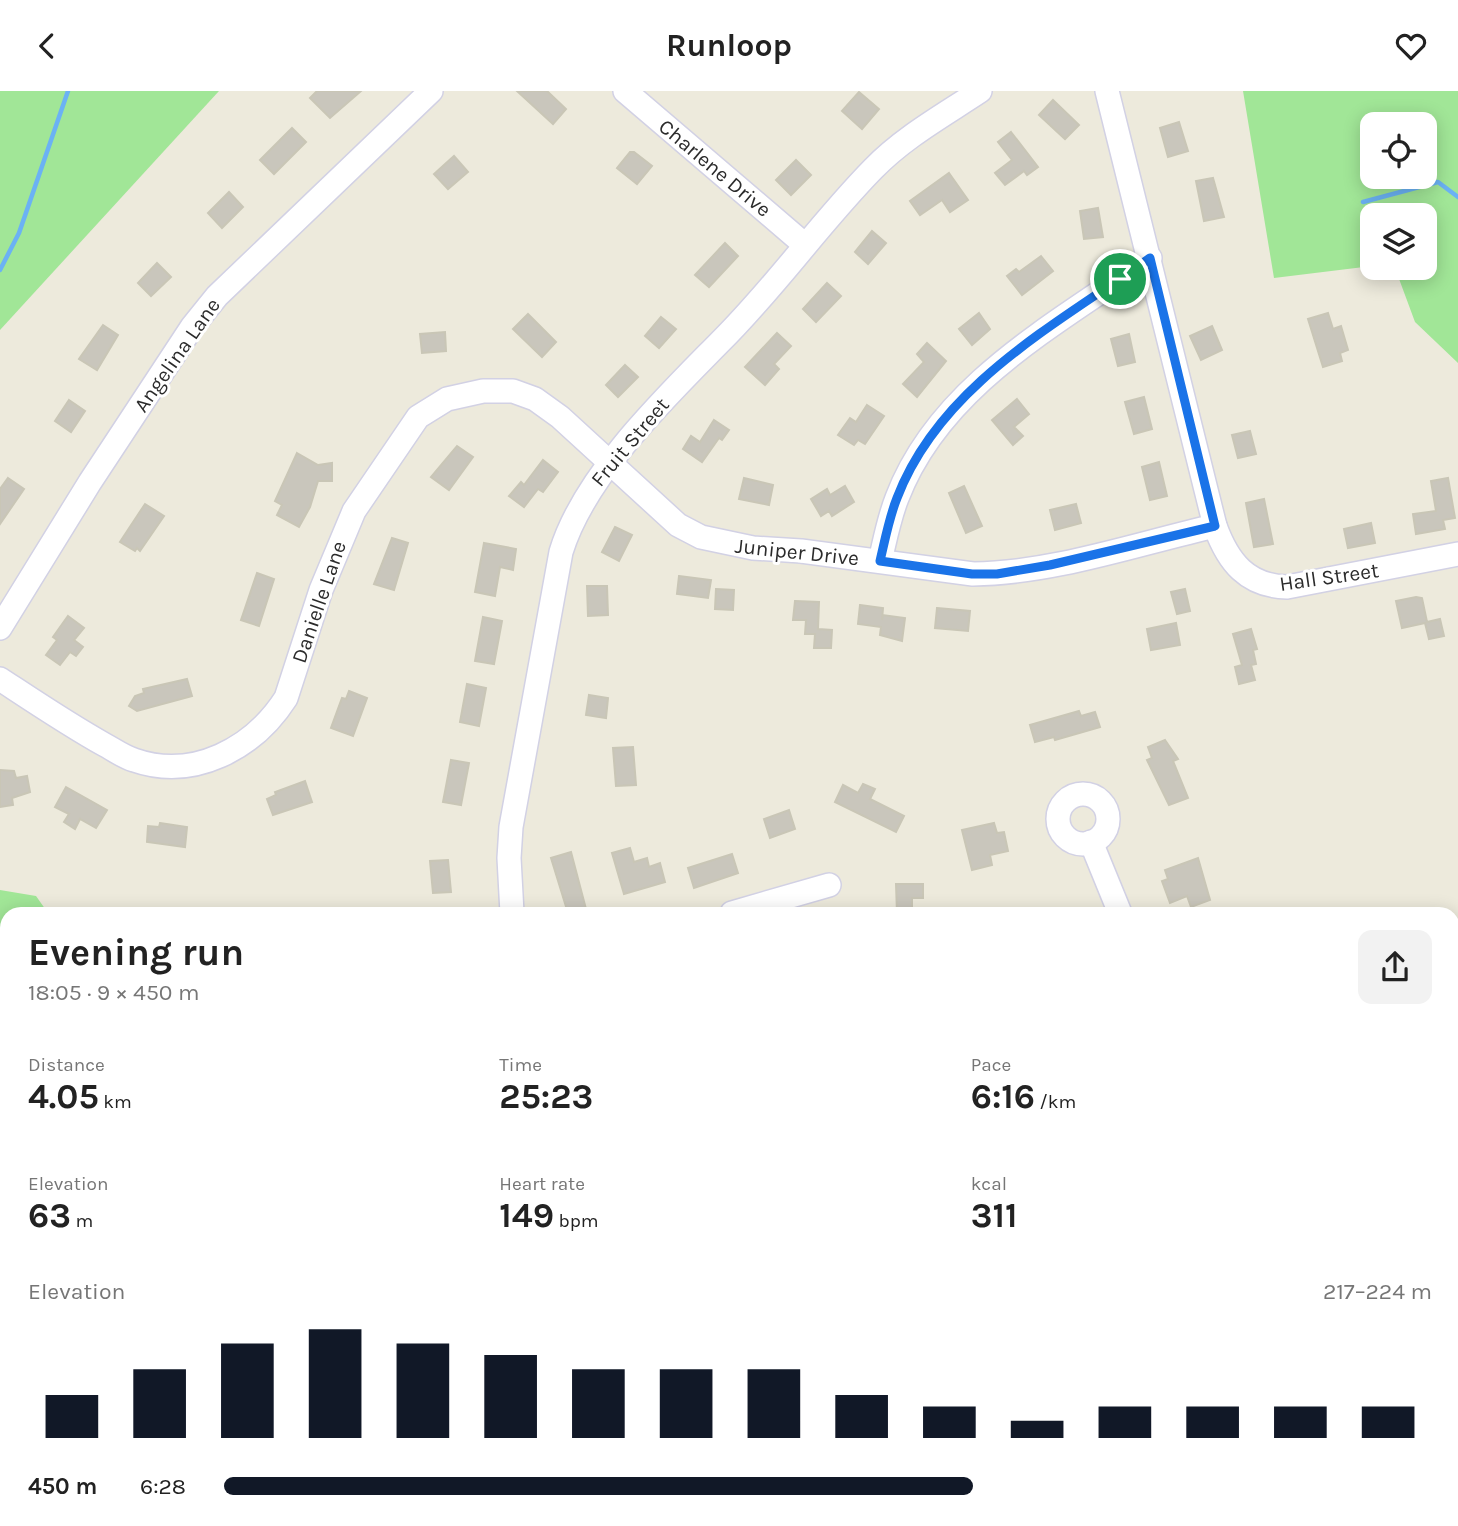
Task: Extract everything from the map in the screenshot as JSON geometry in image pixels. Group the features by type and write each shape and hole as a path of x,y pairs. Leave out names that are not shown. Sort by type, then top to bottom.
{"street":[{"name":"Angelina Lane","path":"0,628 83,493 192,327 217,296 431,91"},
{"name":"Charlene Drive","path":"625,91 805,244"},
{"name":"Fruit Street","path":"512,907 509,858 511,827 561,552 569,524 582,501 652,413 719,343 875,167 908,139 980,91"},
{"name":"Hall Street","path":"1107,91 1215,526 1231,561 1241,572 1268,586 1303,584 1458,554"},
{"path":"880,561 897,498 922,451 952,411 987,375 1028,343 1150,258"},
{"name":"Danielle Lane","path":"0,679 134,760 162,765 192,765 219,757 236,750 272,721 286,698 339,543 354,511 418,417 447,400 483,391 513,391 535,399 560,417 611,464"},
{"name":"Juniper Drive","path":"611,464 678,525 701,537 753,548 972,574 997,574 1050,565 1215,526"},
{"path":"1091,842 1118,907"},
{"path":"752,907 829,884"}],"green space":[{"path":"0,91 219,91 0,330"},
{"path":"1243,91 1458,91 1458,363 1415,322 1399,280 1437,280 1437,203 1360,203 1360,267 1274,278"},
{"path":"0,890 36,896 44,907 0,907"}],"building":[{"path":"317,91 361,91 330,118 310,98"},
{"path":"517,91 547,91 566,109 553,124"},
{"path":"859,92 879,109 862,129 842,111"},
{"path":"1053,100 1079,125 1065,139 1039,115"},
{"path":"1179,122 1188,151 1168,157 1160,128"},
{"path":"292,128 306,142 274,174 260,160"},
{"path":"1011,132 1038,167 1027,175 1024,171 1005,185 995,173 1012,160 998,142"},
{"path":"630,152 634,152 652,166 637,184 617,168"},
{"path":"454,156 468,172 448,189 434,174"},
{"path":"796,160 811,175 791,195 776,180"},
{"path":"949,173 968,200 950,212 942,200 920,215 910,201"},
{"path":"1213,178 1224,217 1204,221 1196,181"},
{"path":"229,192 243,207 222,228 208,213"},
{"path":"1098,208 1103,237 1084,239 1080,211"},
{"path":"872,231 886,243 868,264 855,252"},
{"path":"725,243 738,256 709,287 695,275"},
{"path":"1041,256 1053,271 1022,295 1007,276 1016,269 1019,272"},
{"path":"157,263 171,277 151,296 138,283"},
{"path":"827,283 841,296 816,322 803,309"},
{"path":"979,313 990,329 972,345 959,329"},
{"path":"1328,313 1333,329 1341,326 1348,350 1340,353 1342,361 1323,367 1308,319"},
{"path":"528,314 556,342 542,357 513,329"},
{"path":"661,317 676,329 659,348 645,336"},
{"path":"103,325 118,335 97,370 79,359"},
{"path":"1212,326 1222,350 1201,360 1190,336"},
{"path":"445,332 446,351 422,353 420,334"},
{"path":"777,333 791,346 774,364 779,369 765,385 745,367"},
{"path":"1129,334 1135,362 1118,366 1111,339"},
{"path":"927,343 946,361 917,397 903,384 924,362 917,354"},
{"path":"625,365 638,377 618,397 606,385"},
{"path":"1144,397 1152,429 1134,434 1125,402"},
{"path":"1017,399 1029,414 1014,427 1023,436 1013,445 992,420"},
{"path":"69,400 85,411 71,432 55,421"},
{"path":"867,405 884,416 865,444 858,440 854,445 838,435 850,418 856,422"},
{"path":"714,420 729,430 722,440 719,438 702,462 683,449 691,436 700,442"},
{"path":"1250,431 1256,454 1238,458 1232,435"},
{"path":"457,446 473,457 449,490 431,477"},
{"path":"297,453 318,465 332,463 332,481 318,481 310,507 299,527 277,515 282,505 275,501"},
{"path":"543,460 558,472 543,492 538,489 524,507 509,496 521,482 524,485"},
{"path":"1159,462 1167,496 1150,500 1142,467"},
{"path":"8,478 24,489 0,524 0,489"},
{"path":"744,478 773,485 769,505 739,499"},
{"path":"1448,478 1455,518 1443,520 1445,529 1416,534 1413,514 1436,511 1431,481"},
{"path":"845,486 854,502 832,516 829,511 821,516 811,499 827,489 830,495"},
{"path":"964,486 982,526 966,533 949,493"},
{"path":"1264,499 1273,544 1254,547 1246,503"},
{"path":"145,504 164,516 140,551 137,548 135,551 120,542"},
{"path":"1076,504 1081,523 1055,530 1050,510"},
{"path":"1371,523 1375,543 1348,548 1344,529"},
{"path":"615,527 632,535 619,561 602,552"},
{"path":"392,538 408,543 394,590 374,584"},
{"path":"484,543 516,549 513,570 500,567 495,596 475,592"},
{"path":"257,573 274,579 259,626 241,620"},
{"path":"679,576 711,580 708,598 677,594"},
{"path":"587,586 607,586 608,615 588,616"},
{"path":"716,589 734,590 733,610 715,609"},
{"path":"1185,589 1190,611 1177,614 1171,592"},
{"path":"1422,598 1427,622 1440,619 1444,636 1429,639 1425,623 1402,628 1396,601"},
{"path":"795,601 819,602 818,629 832,630 831,648 814,648 815,634 805,634 806,620 793,620"},
{"path":"860,605 883,608 882,620 883,615 905,618 902,641 880,635 881,627 858,624"},
{"path":"937,608 970,611 968,631 935,628"},
{"path":"68,616 84,628 74,640 83,647 76,656 70,652 60,665 46,655 57,640 53,637"},
{"path":"483,617 502,621 494,664 475,661"},
{"path":"1176,623 1180,645 1151,650 1147,629"},
{"path":"1251,629 1257,649 1253,650 1256,664 1251,665 1255,680 1239,684 1235,667 1242,665 1233,634"},
{"path":"187,679 192,696 137,711 129,706 135,696 144,693 143,689"},
{"path":"467,684 486,688 479,726 460,722"},
{"path":"349,691 367,698 353,736 331,728 342,698 346,699"},
{"path":"589,695 608,698 606,718 586,715"},
{"path":"1079,711 1081,716 1095,712 1100,727 1055,740 1054,737 1035,742 1030,725"},
{"path":"1165,740 1178,759 1173,761 1188,798 1169,805 1147,760 1152,758 1148,747"},
{"path":"633,747 636,785 616,786 613,748"},
{"path":"451,760 469,763 461,805 443,802"},
{"path":"0,770 14,771 16,778 27,776 30,792 12,798 13,805 0,807"},
{"path":"305,781 312,802 273,815 267,799 276,795 275,792"},
{"path":"863,784 875,789 870,799 904,816 896,832 835,802 843,785 858,793"},
{"path":"66,787 107,810 96,828 80,819 75,829 64,822 69,814 55,807"},
{"path":"789,810 795,829 770,838 764,819"},
{"path":"160,823 187,827 185,847 147,842 148,826 159,827"},
{"path":"994,823 997,833 1004,832 1008,851 990,855 992,865 972,870 962,830"},
{"path":"630,848 634,862 647,858 649,867 660,863 665,882 624,894 612,853"},
{"path":"571,852 585,907 566,907 551,858"},
{"path":"732,854 738,873 694,888 688,868"},
{"path":"1198,858 1210,900 1191,907 1187,896 1170,903 1162,881 1168,879 1165,870"},
{"path":"448,860 451,892 433,893 430,861"},
{"path":"896,884 923,884 923,898 912,898 912,907 897,907"}],"waterway":[{"path":"0,270 19,233 68,91"},
{"path":"1363,202 1438,182 1458,197"}],"route":[{"path":"1150,258 1215,526 1050,565 997,574 972,574 880,561 897,498 922,451 952,411 987,375 1080,305 1120,279 1150,258"}]}
